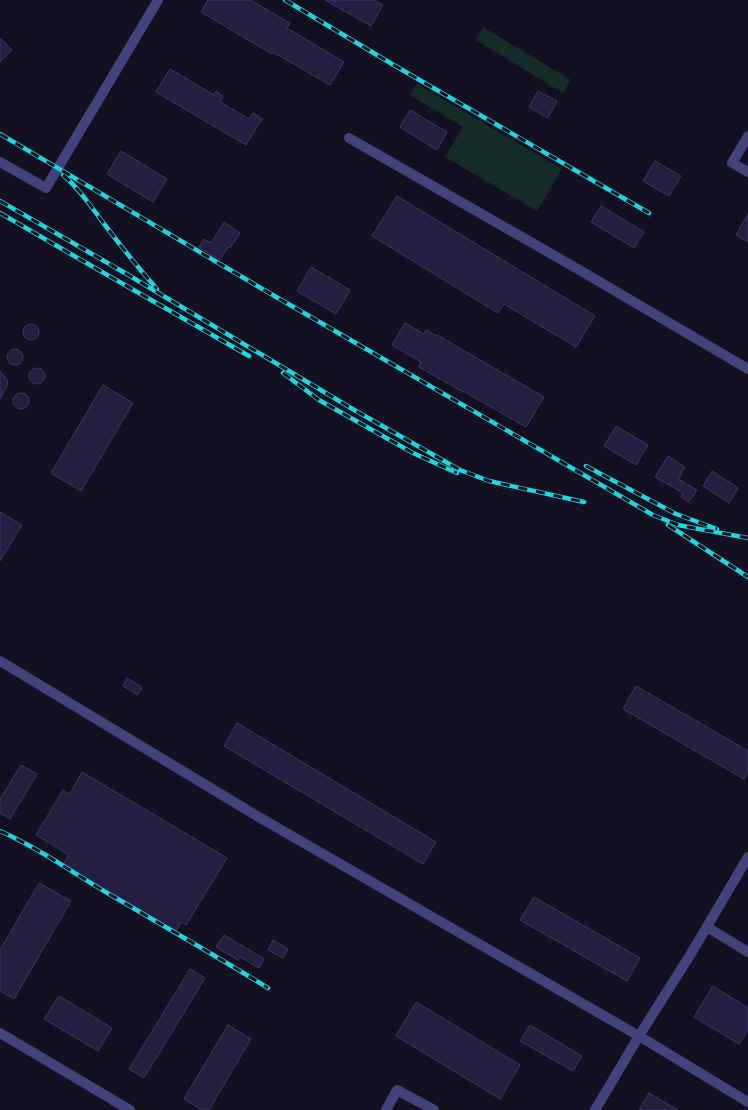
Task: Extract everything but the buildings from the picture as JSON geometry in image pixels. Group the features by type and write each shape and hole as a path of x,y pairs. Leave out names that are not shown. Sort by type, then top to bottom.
{"lane":[{"path":"0,162 46,188 158,0"},
{"path":"748,136 732,163 748,172"},
{"path":"349,138 576,268 748,369"},
{"path":"0,661 257,816 639,1036 748,1102"},
{"path":"595,1110 748,857"},
{"path":"707,927 748,952"},
{"path":"0,1033 130,1110"},
{"path":"386,1110 397,1090 434,1110"}],"green space":[{"path":"483,27 571,80 563,93 476,40"},
{"path":"417,84 562,169 537,211 445,157 463,127 410,95"}],"railway":[{"path":"285,0 649,213"},
{"path":"0,134 259,287 653,515 678,525 748,538"},
{"path":"63,175 81,194 144,275 157,289"},
{"path":"0,201 125,273 356,411 460,470 489,481 584,502"},
{"path":"0,213 249,356"},
{"path":"283,373 319,400 413,453 457,473"},
{"path":"586,466 676,514 717,529"},
{"path":"668,525 748,577"},
{"path":"0,831 44,854 268,988"}]}
